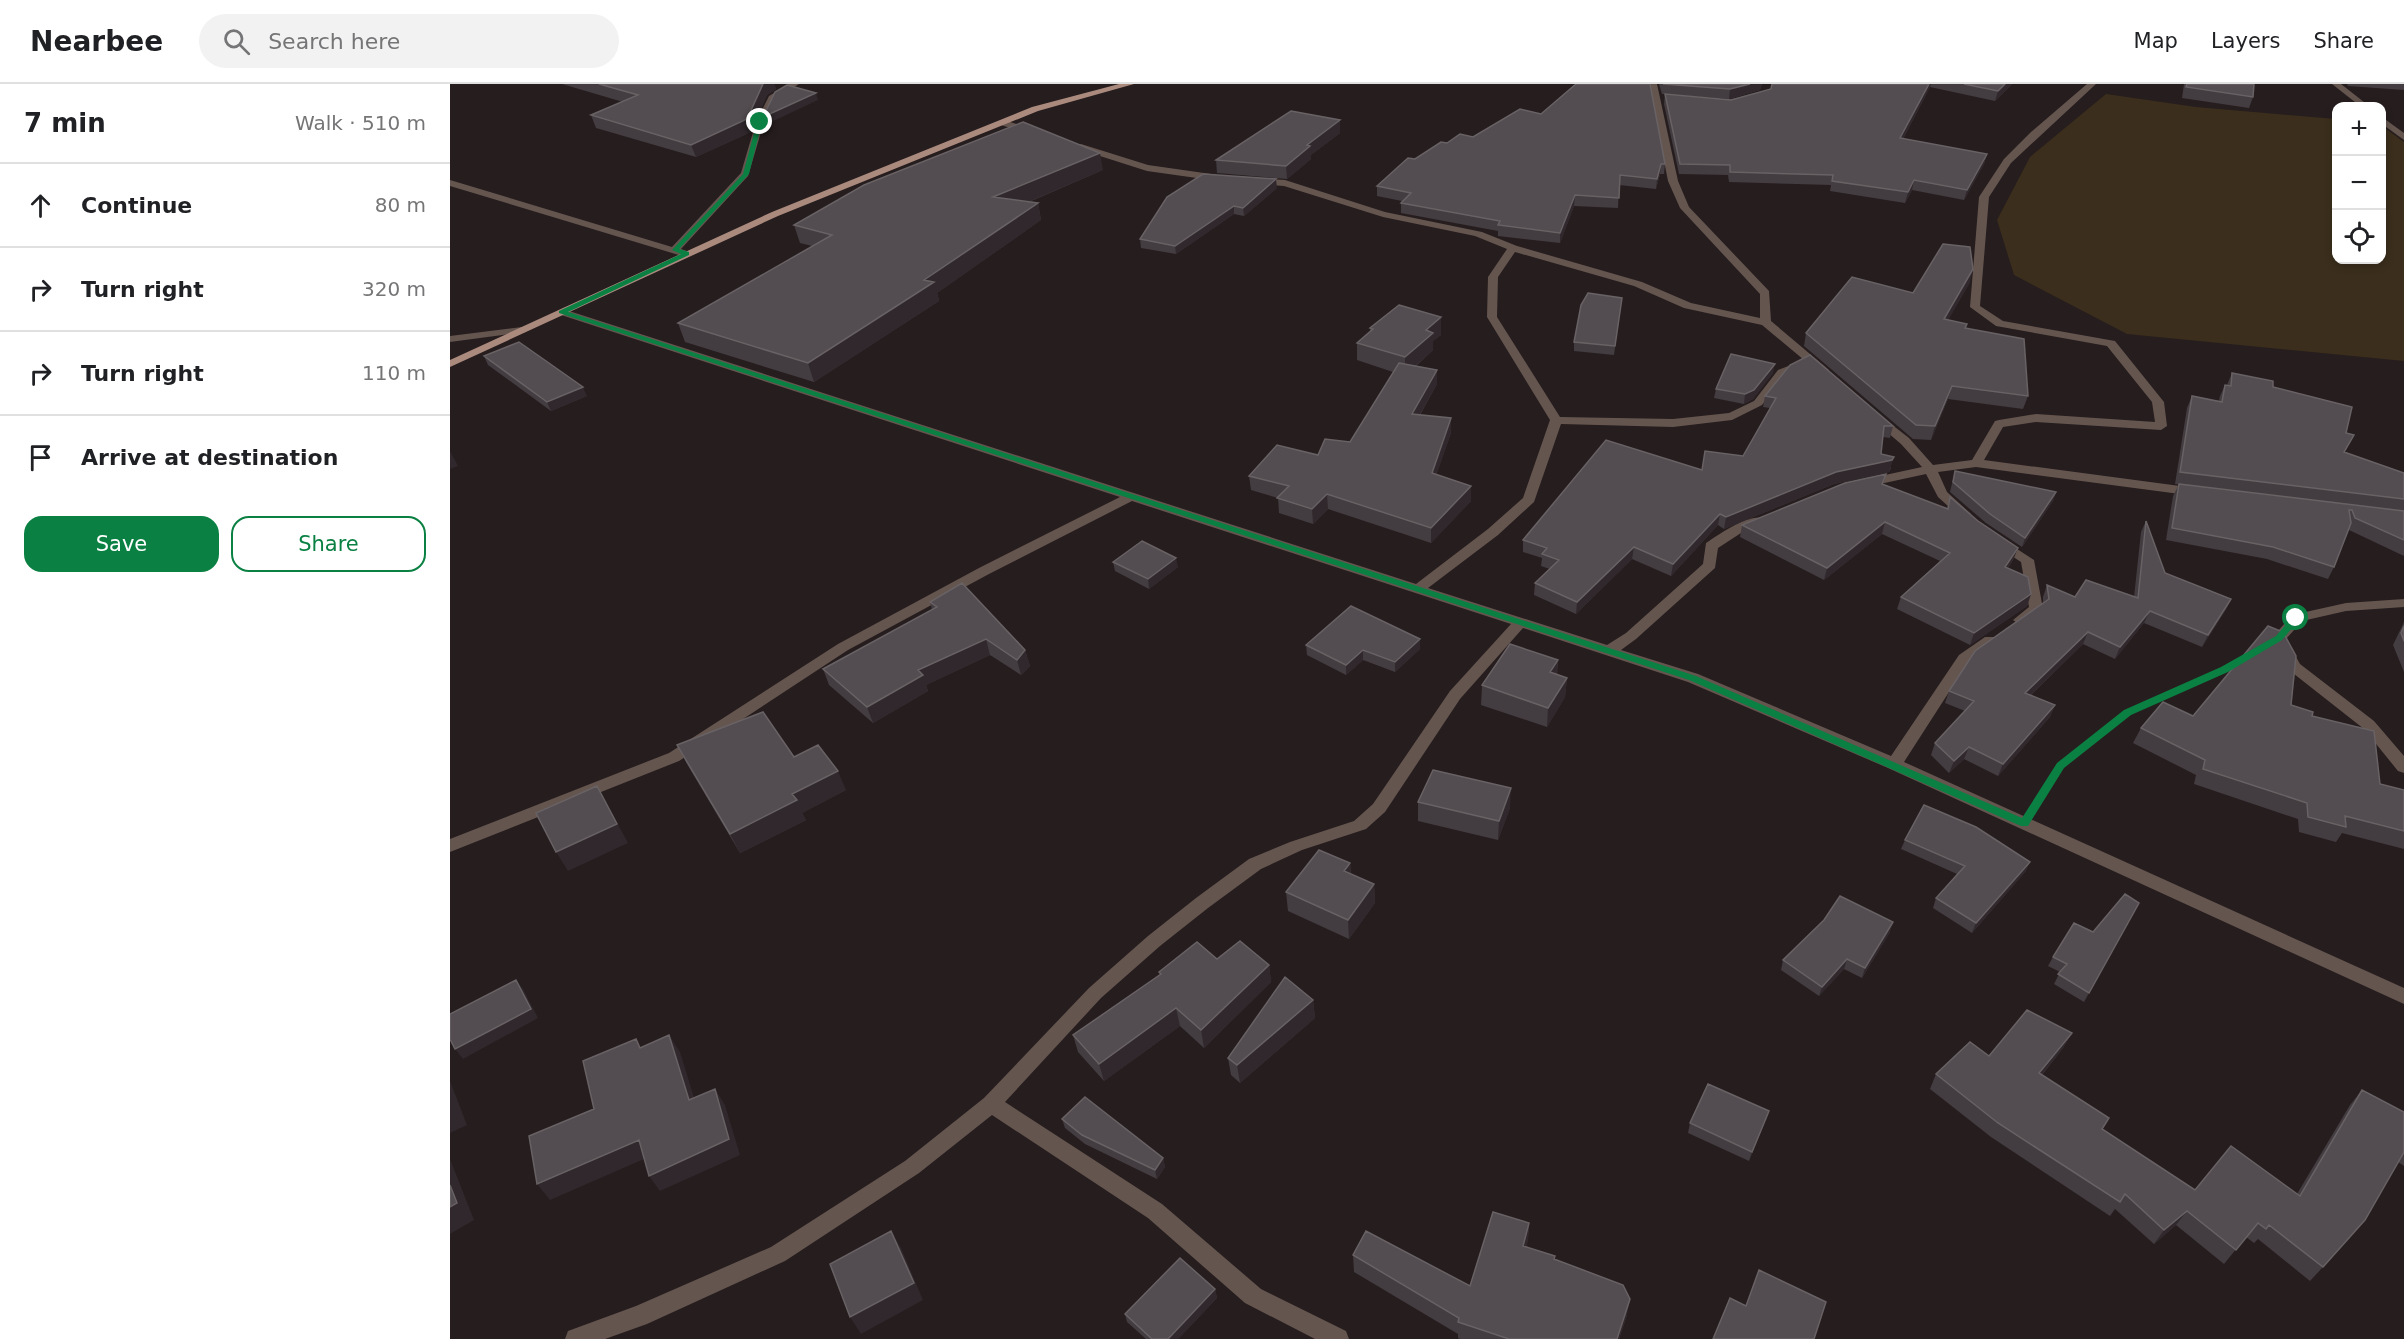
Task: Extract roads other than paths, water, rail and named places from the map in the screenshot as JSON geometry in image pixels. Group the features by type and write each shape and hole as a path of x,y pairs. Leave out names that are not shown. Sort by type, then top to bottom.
{"main road":[{"path":"450,364 775,214 1062,100 1130,84"}],"street":[{"path":"675,250 746,174 760,122 773,96 795,84"},
{"path":"1653,84 1661,98 1673,181 1685,208 1765,293 1766,322"},
{"path":"1976,463 1999,424 2036,418 2161,426 2158,402 2111,343 2000,324 1975,307 1984,197 2007,160 2092,84"},
{"path":"2336,84 2360,102"},
{"path":"1004,123 1043,136"},
{"path":"2386,123 2404,137"},
{"path":"1074,145 1147,168 1228,179"},
{"path":"1251,181 1285,183 1383,214 1478,234 1513,248 1638,284 1688,306 1766,322 1836,382"},
{"path":"450,183 686,254"},
{"path":"1513,248 1493,277 1491,317 1556,420"},
{"path":"562,312 1693,678 1894,764 2404,996"},
{"path":"450,339 522,330"},
{"path":"1556,420 1673,423 1732,416 1758,403 1782,372 1810,359"},
{"path":"1870,411 1905,441 1930,469 1942,494 1973,521"},
{"path":"1419,588 1493,532 1529,499 1556,420"},
{"path":"1850,487 1930,469 1976,463 2214,495"},
{"path":"450,846 674,757 843,647 984,571 1132,496"},
{"path":"1610,650 1631,636 1710,565 1712,546 1736,530 1767,518"},
{"path":"1894,764 1964,658 2036,609 2027,560 1990,535"},
{"path":"2404,603 2346,607 2296,618 2279,638 2294,668 2369,725 2404,767"},
{"path":"576,1339 639,1316 778,1254 912,1167 991,1104 1095,993 1154,941 1202,903 1255,864 1296,846 1360,825 1379,808 1455,695 1522,621"},
{"path":"991,1104 1155,1211 1252,1296 1338,1339"}]}
